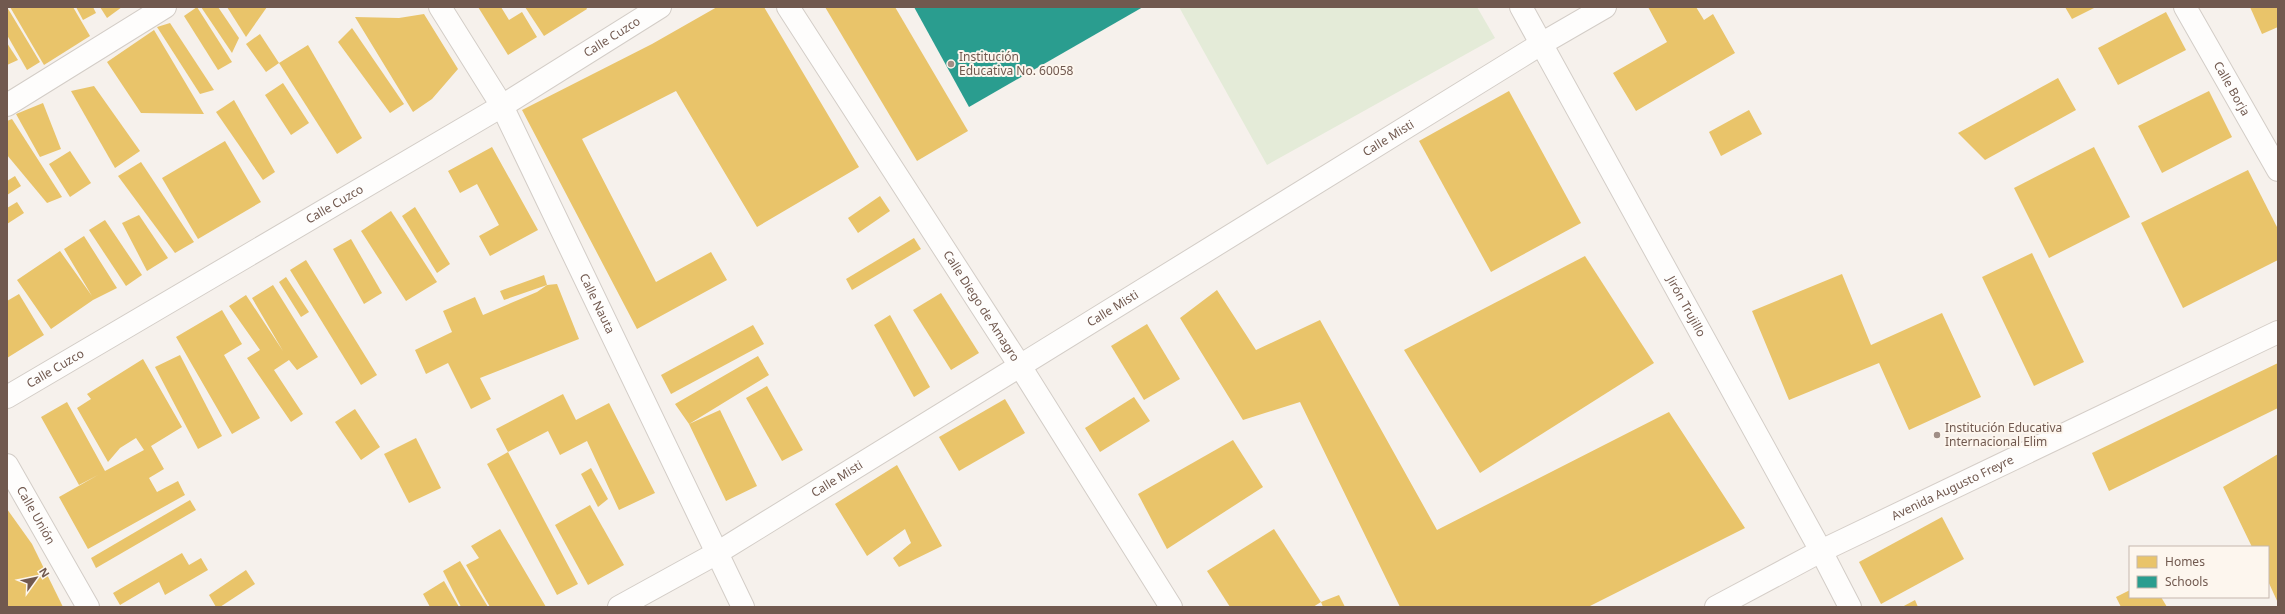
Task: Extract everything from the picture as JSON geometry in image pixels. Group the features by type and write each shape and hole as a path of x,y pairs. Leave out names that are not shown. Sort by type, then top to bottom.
{"street":[{"path":"7,105 165,7"},
{"name":"Calle Nauta","path":"440,7 502,106 743,607"},
{"name":"Calle Cuzco","path":"7,397 502,106 660,7"},
{"name":"Calle Diego de Amagro","path":"788,7 1020,366 1171,607"},
{"name":"Jirón Trujillo","path":"1521,7 1821,551 1850,607"},
{"name":"Calle Misti","path":"619,607 717,552 1541,44 1605,7"},
{"name":"Calle Borja","path":"2185,7 2278,170"},
{"name":"Avenida Augusto Freyre","path":"1716,607 1821,551 2278,332"},
{"name":"Calle Unión","path":"7,465 88,607"}],"green space":[{"path":"1179,7 1477,7 1495,38 1267,165"}],"building: Homes":[{"path":"7,7 40,62 27,70 7,35"},
{"path":"10,7 73,7 90,36 44,65"},
{"path":"76,7 93,7 96,13 83,20"},
{"path":"100,7 122,7 107,18"},
{"path":"197,7 232,62 218,70 184,16"},
{"path":"201,7 218,7 239,38 232,53"},
{"path":"227,7 267,7 246,37"},
{"path":"478,7 501,7 509,20 522,12 537,37 508,55"},
{"path":"525,7 586,7 587,9 544,36"},
{"path":"717,7 764,7 859,167 757,227 676,91 582,139 656,282 711,252 727,280 637,329 522,110 652,44"},
{"path":"825,7 895,7 968,131 917,161"},
{"path":"1648,7 1696,7 1704,20 1713,14 1735,53 1636,111 1613,73 1667,42"},
{"path":"2065,7 2096,7 2072,19"},
{"path":"2250,7 2278,7 2278,27 2262,34"},
{"path":"2166,12 2186,50 2118,85 2098,48"},
{"path":"424,14 458,69 432,99 413,112 355,17 399,18"},
{"path":"170,23 214,90 200,94 157,27"},
{"path":"352,28 404,104 390,113 338,42"},
{"path":"154,30 204,114 141,113 107,62"},
{"path":"260,34 279,63 266,72 246,44"},
{"path":"7,43 18,60 7,65"},
{"path":"308,45 362,138 337,154 279,63"},
{"path":"2058,78 2076,110 1985,160 1958,133"},
{"path":"283,83 309,123 291,135 265,95"},
{"path":"94,86 140,151 115,168 71,91"},
{"path":"1509,91 1581,223 1491,272 1419,141"},
{"path":"2209,91 2232,137 2162,173 2138,126"},
{"path":"234,100 275,172 263,180 216,112"},
{"path":"43,103 61,149 40,157 16,114"},
{"path":"1749,110 1762,134 1721,156 1709,132"},
{"path":"12,119 62,197 47,203 7,155 7,121"},
{"path":"225,141 261,202 198,239 162,178"},
{"path":"492,147 538,230 490,256 479,236 499,225 477,184 460,193 448,171"},
{"path":"2094,147 2130,217 2049,258 2014,188"},
{"path":"70,151 91,183 70,197 49,164"},
{"path":"141,162 194,242 175,253 118,176"},
{"path":"2248,170 2278,229 2278,260 2183,308 2141,223"},
{"path":"15,176 21,186 7,195 7,181"},
{"path":"880,196 890,211 858,233 848,218"},
{"path":"17,202 24,213 7,224 7,208"},
{"path":"415,207 450,264 437,273 402,216"},
{"path":"391,211 437,282 406,301 361,231"},
{"path":"139,215 168,258 147,271 122,223"},
{"path":"105,220 142,275 126,286 89,230"},
{"path":"84,236 117,288 93,300 51,329 17,280 60,251 92,296 64,249"},
{"path":"914,238 921,249 852,290 846,279"},
{"path":"351,239 382,293 364,304 333,249"},
{"path":"2032,253 2084,362 2034,386 1982,277"},
{"path":"1585,256 1654,363 1480,473 1404,350"},
{"path":"306,260 377,375 361,385 290,270"},
{"path":"1842,274 1871,345 1942,313 1981,397 1909,430 1879,363 1789,400 1752,311"},
{"path":"544,275 547,285 504,300 500,291"},
{"path":"286,277 309,312 301,317 279,282"},
{"path":"557,284 579,339 480,378 491,399 471,409 448,363 426,374 415,350 452,332 443,311 475,297 483,315 537,292 547,285"},
{"path":"273,285 318,357 297,370 289,360 274,370 303,414 291,422 247,358 260,350 229,306 246,295 283,351 252,298"},
{"path":"1217,290 1256,350 1320,320 1437,530 1669,412 1745,528 1588,607 1400,607 1300,402 1243,420 1180,318"},
{"path":"941,293 979,353 951,370 913,310"},
{"path":"19,294 44,335 7,358 7,301"},
{"path":"222,310 242,344 224,355 260,418 232,434 176,337"},
{"path":"890,315 930,387 914,397 874,325"},
{"path":"1147,324 1180,379 1144,400 1111,346"},
{"path":"753,325 764,344 671,394 661,375"},
{"path":"180,355 222,436 198,449 155,367"},
{"path":"758,356 769,375 689,424 675,404"},
{"path":"143,359 182,427 151,446 164,469 149,478 157,492 178,481 185,495 88,549 59,497 98,475 79,485 41,417 67,402 105,471 144,450 136,438 120,448 108,462 77,408 91,399 87,394"},
{"path":"2278,363 2278,408 2109,491 2092,453"},
{"path":"767,386 803,450 782,461 746,398"},
{"path":"563,394 576,420 609,403 655,493 619,510 587,441 560,455 548,431 508,452 496,429"},
{"path":"1134,397 1150,421 1100,452 1085,428"},
{"path":"1005,399 1025,433 959,471 939,437"},
{"path":"355,409 380,447 361,460 335,422"},
{"path":"720,410 757,486 726,501 689,424"},
{"path":"416,438 441,488 409,503 384,454"},
{"path":"1233,440 1263,487 1167,549 1138,494"},
{"path":"508,452 578,584 557,595 487,464"},
{"path":"2278,454 2278,603 2269,583 2269,546 2252,546 2223,487"},
{"path":"897,465 942,546 899,567 893,558 911,543 905,529 867,556 835,504"},
{"path":"591,468 608,499 598,507 581,474"},
{"path":"190,500 196,510 96,568 91,558"},
{"path":"590,505 624,565 588,585 555,525"},
{"path":"7,509 32,544 63,607 7,607"},
{"path":"1942,517 1964,559 1881,604 1859,562"},
{"path":"500,529 546,607 490,607 466,565 479,558 471,546"},
{"path":"1274,529 1321,602 1313,607 1230,607 1207,571"},
{"path":"182,553 189,565 201,558 208,570 165,595 159,582 120,605 113,593"},
{"path":"460,561 488,607 461,607 443,571"},
{"path":"246,570 255,584 220,607 216,607 209,595"},
{"path":"444,581 459,607 430,607 423,594"},
{"path":"2129,590 2129,598 2162,598 2167,607 2121,607 2116,597"},
{"path":"1339,595 1345,607 1323,607 1321,602"},
{"path":"1915,600 1918,607 1902,607"}],"building: Schools":[{"path":"914,7 1143,7 969,107"}],"place":[{"name":"Institución Educativa No. 60058","path":"951,64"},
{"name":"Institución Educativa Internacional Elim","path":"1937,435"}]}
